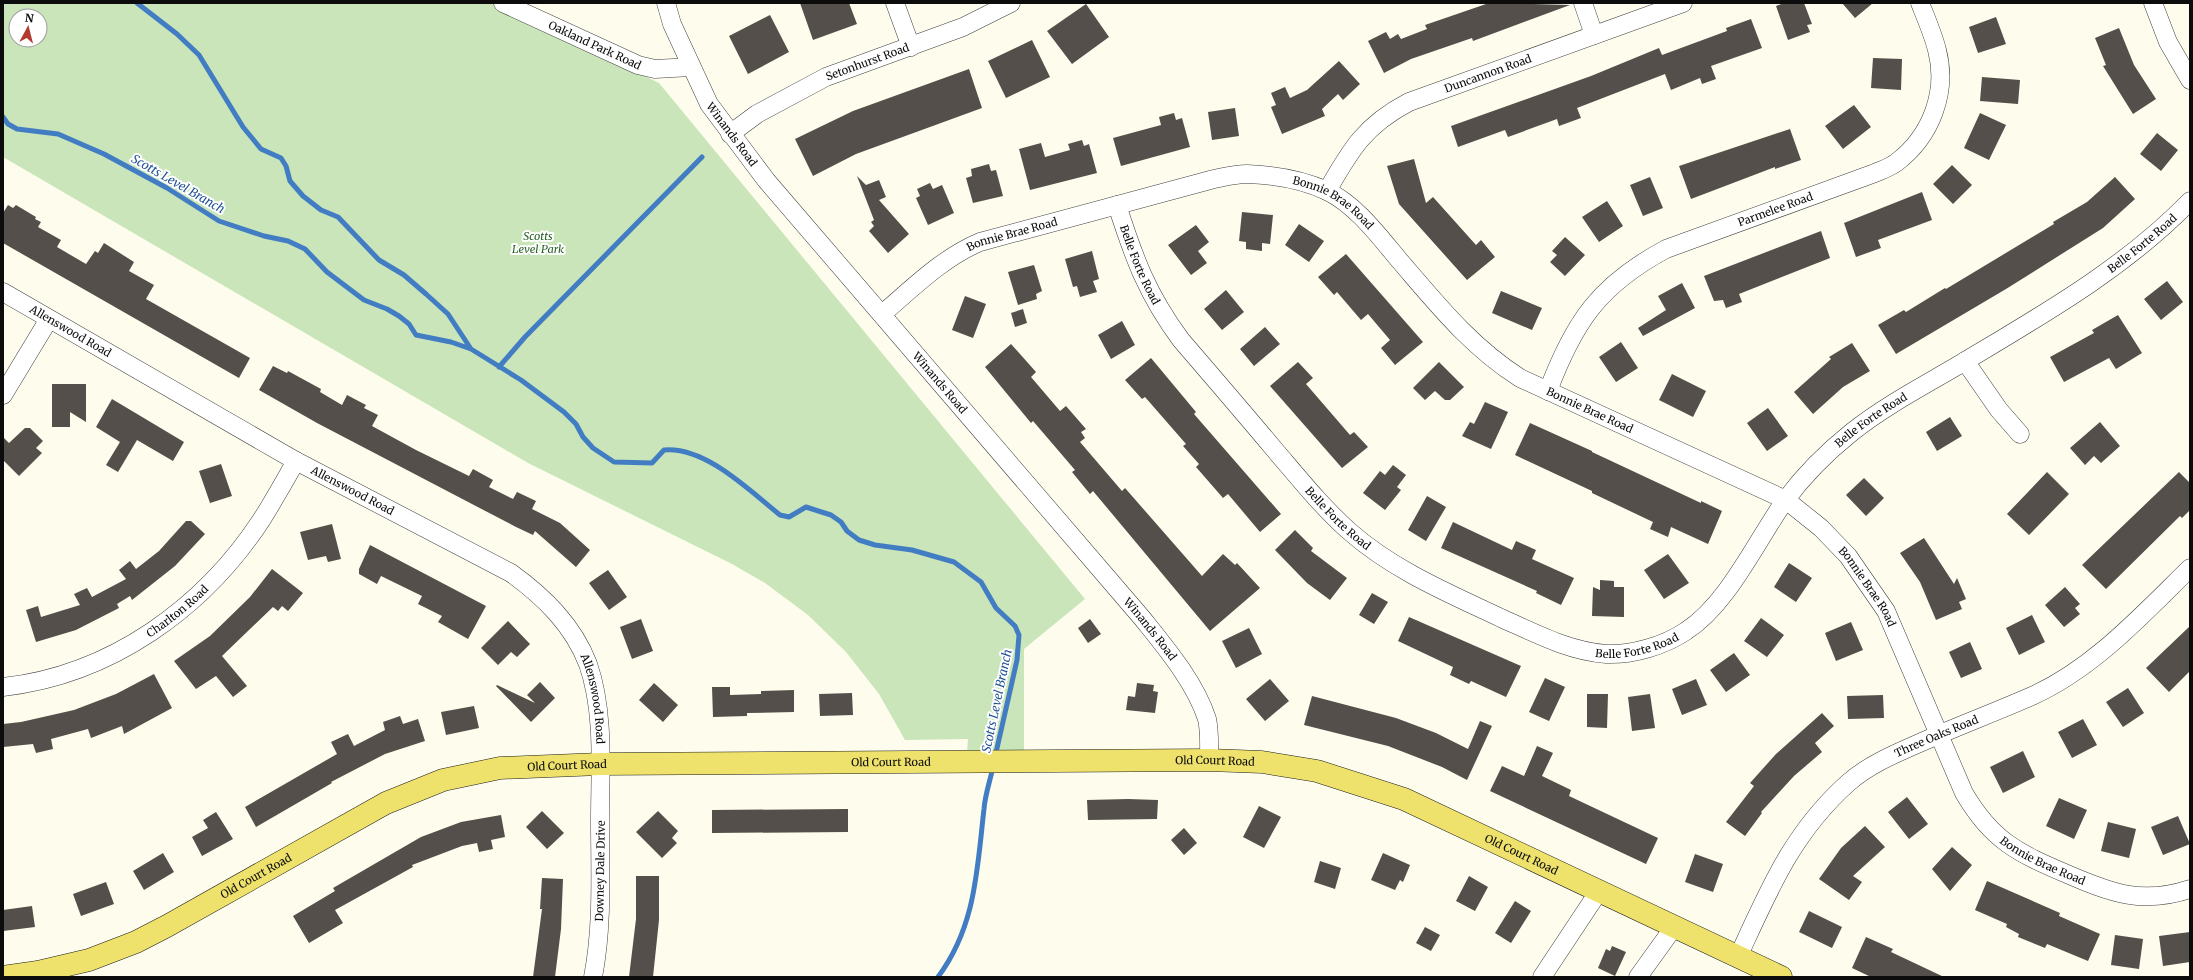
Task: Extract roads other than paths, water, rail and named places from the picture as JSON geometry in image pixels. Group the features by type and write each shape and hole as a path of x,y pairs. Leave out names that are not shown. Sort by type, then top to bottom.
{"main road":[{"name":"Old Court Road","path":"3,977 38,972 90,960 136,942 386,803 443,780 500,768 600,764 1209,760 1289,766 1317,771 1377,789 1410,802 1781,977"}],"street":[{"name":"Oakland Park Road","path":"503,3 638,65 654,69 691,67"},
{"name":"Winands Road","path":"666,3 672,24 709,104 730,134 766,180 1142,618 1165,648 1188,682 1207,720 1209,760"},
{"path":"895,3 911,47"},
{"name":"Setonhurst Road","path":"730,134 757,114 826,77 963,27 1011,3"},
{"path":"1583,3 1594,35"},
{"name":"Duncannon Road","path":"1327,191 1347,156 1360,139 1374,124 1390,112 1409,102 1683,3"},
{"name":"Parmelee Road","path":"1548,391 1562,353 1574,331 1588,311 1622,276 1642,262 1666,249 1875,173 1896,163 1907,153 1928,125 1936,107 1940,90 1940,69 1937,50 1920,3"},
{"path":"2153,3 2168,42 2190,80"},
{"name":"Bonnie Brae Road","path":"882,314 943,262 960,250 980,242 1214,179 1245,174 1302,182 1327,191 1352,209 1377,234 1474,344 1496,363 1520,378 1786,500 1821,528 1848,556 1870,586 1886,612 1964,793 1977,816 2013,849 2104,890 2128,896 2150,897 2175,894 2190,889"},
{"name":"Belle Forte Road","path":"1117,205 1145,284 1161,313 1181,340 1317,499 1350,532 1387,560 1428,584 1552,641 1583,651 1608,654 1634,652 1660,645 1686,632 1707,615 1724,594 1786,500 1825,454 1854,430 1882,410 1965,361 2104,275 2163,228 2190,201"},
{"name":"Allenswood Road","path":"3,292 296,461 511,573 538,593 558,613 576,639 588,664 595,692 600,764"},
{"path":"3,395 49,319"},
{"path":"1965,361 1999,410 2020,434"},
{"name":"Charlton Road","path":"3,687 53,678 89,665 125,648 160,627 190,604 240,549 262,519 296,461"},
{"name":"Three Oaks Road","path":"1738,957 1778,871 1798,838 1818,812 1849,782 1885,758 1938,734 2033,696 2069,675 2124,633 2190,568"},
{"name":"Downey Dale Drive","path":"593,977 599,926 600,764"},
{"path":"1551,974 1599,891"},
{"path":"1638,977 1674,927"}],"waterway":[{"path":"137,3 177,34 199,55 243,127 261,149 281,158 286,166 290,181 303,196 321,210 338,217 379,260 404,275 448,314 471,349"},
{"name":"Scotts Level Branch","path":"3,117 8,124 17,129 58,134 104,154 167,188 219,221 264,236 288,241 305,249 327,272 364,300 387,309 399,316 409,324 416,335 451,342 471,349 521,380 564,412 576,424 583,437 593,448 614,462 652,463 664,450 680,451 695,455 711,462 726,472 780,515 789,517 806,507 831,515 841,522 847,531 859,540 875,545 912,550 954,562 981,582 996,608 1015,626 1019,635 1017,660 995,757"},
{"path":"499,367 525,337 702,157"},
{"name":"Scotts Level Branch","path":"938,977 951,958 960,938 973,896 985,798 993,767"}],"park label":[{"name":"Scotts Level Park","path":"538,242"}]}
